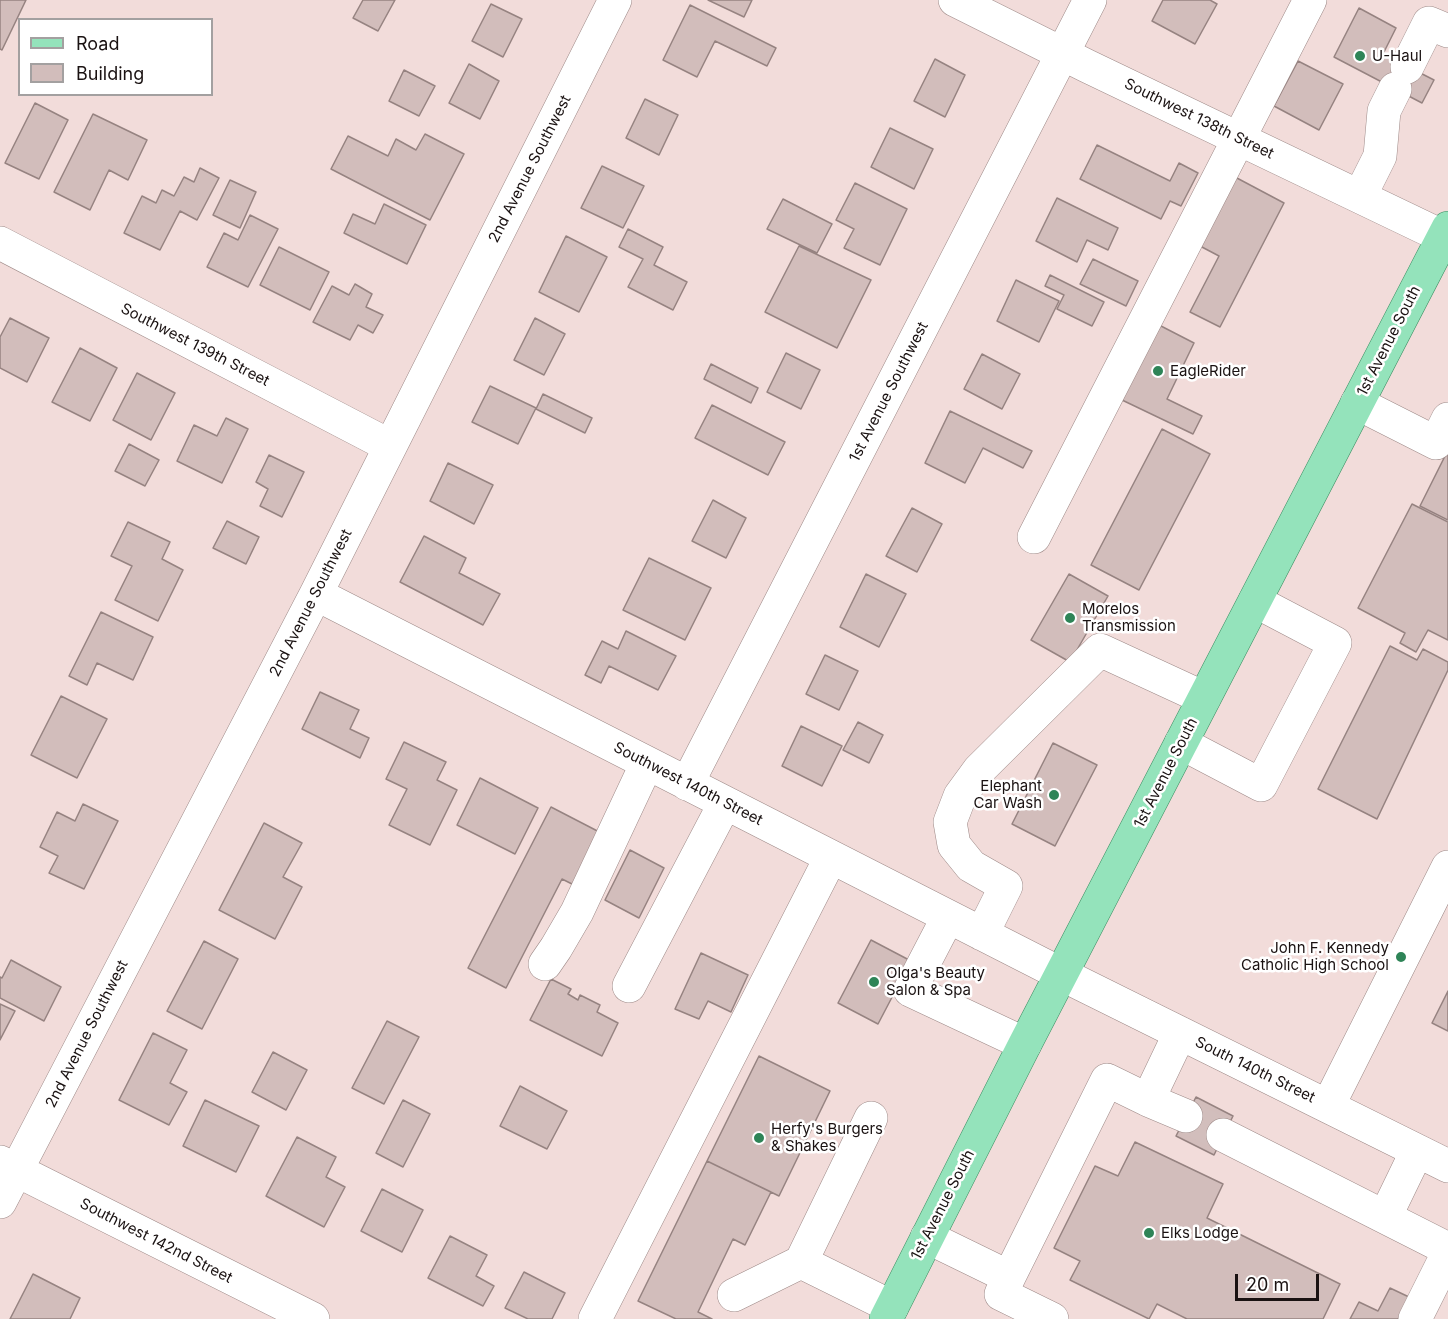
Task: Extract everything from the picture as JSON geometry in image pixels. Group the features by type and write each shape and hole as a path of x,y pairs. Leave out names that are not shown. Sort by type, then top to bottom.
{"main road":[{"name":"1st Avenue South","path":"889,1313 1061,974 1447,234"}],"street":[{"name":"2nd Avenue Southwest","path":"0,1202 8,1166 315,594 615,0"},
{"name":"Southwest 138th Street","path":"955,0 1239,139 1447,234"},
{"name":"1st Avenue Southwest","path":"687,784 1090,0"},
{"path":"1034,537 1310,0"},
{"path":"1360,196 1380,156 1384,111 1429,23 1448,30"},
{"name":"Southwest 139th Street","path":"0,243 390,446"},
{"path":"1357,404 1436,443 1448,419"},
{"name":"Southwest 140th Street","path":"315,594 1061,974"},
{"path":"1181,743 1261,785 1330,653 1335,643 1255,601"},
{"path":"982,934 1006,886 971,866 954,845 950,822 960,796 979,770 1100,650 1204,698"},
{"path":"544,964 577,912 647,763"},
{"path":"628,986 725,803"},
{"path":"595,1319 831,857"},
{"path":"1328,1106 1448,867"},
{"path":"948,916 910,990 1025,1044"},
{"name":"South 140th Street","path":"1061,974 1448,1166"},
{"path":"1148,1100 1180,1033"},
{"path":"1052,1319 1001,1294 1107,1080 1186,1116"},
{"path":"734,1296 801,1262 871,1118"},
{"path":"1223,1135 1448,1251 1415,1319"},
{"path":"1385,1217 1417,1150"},
{"name":"Southwest 142nd Street","path":"8,1166 312,1319"},
{"path":"927,1237 1010,1277"},
{"path":"801,1262 889,1313"}],"building":[{"path":"0,0 26,0 2,50 0,49"},
{"path":"363,0 395,0 378,31 353,18"},
{"path":"708,0 752,0 744,17"},
{"path":"1163,0 1210,0 1217,4 1195,44 1152,21"},
{"path":"491,4 522,19 503,57 472,41"},
{"path":"690,5 776,48 767,66 715,41 697,77 663,60"},
{"name":"U-Haul","path":"1359,8 1396,28 1383,54 1434,80 1422,103 1334,57"},
{"path":"935,59 965,75 945,117 914,101"},
{"path":"1298,61 1343,84 1319,130 1274,106"},
{"path":"469,64 499,81 480,119 449,103"},
{"path":"404,70 435,86 419,116 389,101"},
{"path":"645,99 678,115 659,155 626,138"},
{"path":"35,103 68,120 39,179 5,163"},
{"path":"93,114 147,140 128,180 109,170 90,210 54,192"},
{"path":"890,128 933,149 914,189 871,167"},
{"path":"425,134 464,154 430,220 331,169 348,136 388,156 396,139 416,150"},
{"path":"1097,145 1170,181 1179,163 1198,173 1181,206 1170,201 1161,219 1080,179"},
{"path":"602,166 644,186 623,228 581,208"},
{"path":"200,168 219,178 197,220 180,211 160,250 124,233 142,196 156,203 162,190 174,196 184,177 194,182"},
{"path":"1235,177 1284,203 1220,327 1190,312 1219,256 1200,246"},
{"path":"230,180 256,192 240,228 213,215"},
{"path":"855,183 907,209 880,265 844,248 854,229 836,220"},
{"path":"1057,198 1118,228 1108,250 1087,240 1077,262 1036,241"},
{"path":"783,199 832,224 817,253 767,229"},
{"path":"384,204 426,225 407,264 344,233 353,214 375,224"},
{"path":"250,215 278,229 248,287 207,267 224,233 238,240"},
{"path":"628,229 663,247 654,265 687,282 673,310 628,287 643,259 619,247"},
{"path":"566,236 607,257 579,312 539,292"},
{"path":"799,246 871,280 837,348 765,312"},
{"path":"279,247 329,272 310,310 260,285"},
{"path":"1093,259 1138,281 1126,306 1080,284"},
{"path":"1050,275 1104,302 1092,326 1057,309 1064,295 1045,286"},
{"path":"1016,280 1059,301 1039,342 997,321"},
{"path":"355,284 372,294 366,307 383,315 373,333 358,325 350,340 313,322 332,286 349,295"},
{"path":"10,318 49,338 27,382 0,368 0,337"},
{"path":"535,318 565,334 544,375 514,360"},
{"name":"EagleRider","path":"1159,325 1194,343 1167,399 1202,416 1193,434 1122,400"},
{"path":"80,348 117,368 90,421 52,402"},
{"path":"786,353 820,370 801,409 767,392"},
{"path":"982,354 1020,374 1002,409 964,389"},
{"path":"711,364 758,388 751,403 704,379"},
{"path":"137,373 175,393 151,440 113,420"},
{"path":"490,386 536,408 518,444 472,422"},
{"path":"543,394 592,418 585,433 536,409"},
{"path":"712,405 785,442 768,475 695,438"},
{"path":"950,411 1032,451 1023,468 983,448 965,483 925,463"},
{"path":"226,418 248,429 222,483 177,461 194,425 217,436"},
{"path":"1162,429 1210,454 1139,590 1091,565"},
{"path":"129,444 159,460 145,486 115,471"},
{"path":"1448,450 1448,520 1420,506"},
{"path":"269,455 304,472 282,517 260,506 268,489 256,482"},
{"path":"448,463 493,485 474,524 430,501"},
{"path":"713,500 746,518 726,558 692,541"},
{"path":"1412,504 1448,522 1448,640 1428,630 1416,652 1400,643 1405,633 1358,608"},
{"path":"912,508 942,524 917,572 886,556"},
{"path":"227,521 259,537 246,564 213,548"},
{"path":"128,522 170,542 162,559 183,570 158,621 115,600 132,566 111,556"},
{"path":"424,536 466,558 459,573 500,594 483,625 400,582"},
{"path":"649,558 711,588 685,640 623,610"},
{"path":"866,574 906,594 879,647 840,627"},
{"name":"Morelos Transmission","path":"1069,574 1108,596 1070,662 1031,640"},
{"path":"101,612 153,637 133,680 97,663 87,685 69,676"},
{"path":"626,631 676,656 658,690 609,666 601,683 585,675 602,641 618,649"},
{"path":"1390,646 1417,660 1423,649 1448,662 1448,670 1377,819 1318,789"},
{"path":"825,655 858,671 839,710 806,694"},
{"path":"320,692 359,710 350,729 369,738 360,758 302,729"},
{"path":"61,696 107,719 77,778 31,755"},
{"path":"858,722 883,735 869,763 843,750"},
{"path":"801,726 842,746 822,786 782,766"},
{"path":"404,742 446,762 437,780 457,790 430,845 389,825 407,789 386,779"},
{"name":"Elephant Car Wash","path":"1053,743 1097,765 1055,846 1012,824"},
{"path":"480,778 538,808 515,854 457,825"},
{"path":"83,804 118,821 84,889 49,873 58,856 40,847 57,812 75,821"},
{"path":"551,807 609,837 582,889 562,879 506,988 468,968"},
{"path":"264,823 302,843 283,877 302,887 275,939 219,910"},
{"path":"630,850 664,868 639,918 605,900"},
{"name":"Olga's Beauty Salon & Spa","path":"871,940 911,961 878,1024 838,1003"},
{"path":"204,941 238,959 202,1029 167,1011"},
{"path":"701,953 748,975 731,1012 708,1001 699,1019 675,1009"},
{"path":"11,960 61,987 44,1021 0,998 0,977 2,978"},
{"path":"551,979 571,989 568,994 578,1000 580,995 600,1005 597,1012 618,1023 602,1056 530,1020"},
{"path":"1448,991 1448,1031 1432,1023"},
{"path":"0,1004 15,1011 0,1040"},
{"path":"387,1021 419,1037 384,1104 352,1088"},
{"path":"153,1033 187,1050 170,1083 187,1092 169,1125 119,1100"},
{"path":"273,1052 307,1070 286,1110 252,1092"},
{"path":"759,1056 830,1091 779,1196 707,1161"},
{"path":"520,1086 567,1111 547,1149 500,1126"},
{"path":"1196,1097 1233,1116 1214,1155 1176,1136"},
{"path":"205,1100 259,1126 236,1172 183,1146"},
{"path":"403,1100 430,1114 403,1167 376,1153"},
{"path":"297,1137 336,1157 326,1177 345,1187 324,1227 266,1196"},
{"name":"Elks Lodge","path":"1135,1142 1223,1184 1207,1218 1340,1284 1323,1319 1187,1319 1157,1304 1149,1319 1070,1280 1080,1261 1054,1248 1095,1166 1118,1176"},
{"path":"707,1161 771,1192 745,1245 733,1239 698,1312 712,1319 676,1319 638,1301"},
{"path":"382,1189 423,1210 402,1252 361,1231"},
{"path":"450,1236 487,1255 476,1276 494,1286 483,1306 428,1278"},
{"path":"524,1272 565,1293 552,1319 528,1319 505,1308"},
{"path":"33,1274 80,1298 70,1319 10,1319"},
{"path":"1390,1288 1409,1297 1398,1319 1350,1319 1359,1302 1378,1311"}],"tunnel":[{"path":"1186,1116 1223,1135"}],"place":[{"name":"U-Haul","path":"1360,56"},
{"name":"EagleRider","path":"1158,371"},
{"name":"Morelos Transmission","path":"1070,618"},
{"name":"Elephant Car Wash","path":"1054,795"},
{"name":"John F. Kennedy Catholic High School","path":"1401,957"},
{"name":"Olga's Beauty Salon & Spa","path":"874,982"},
{"name":"Herfy's Burgers & Shakes","path":"759,1138"},
{"name":"Elks Lodge","path":"1149,1233"}]}
